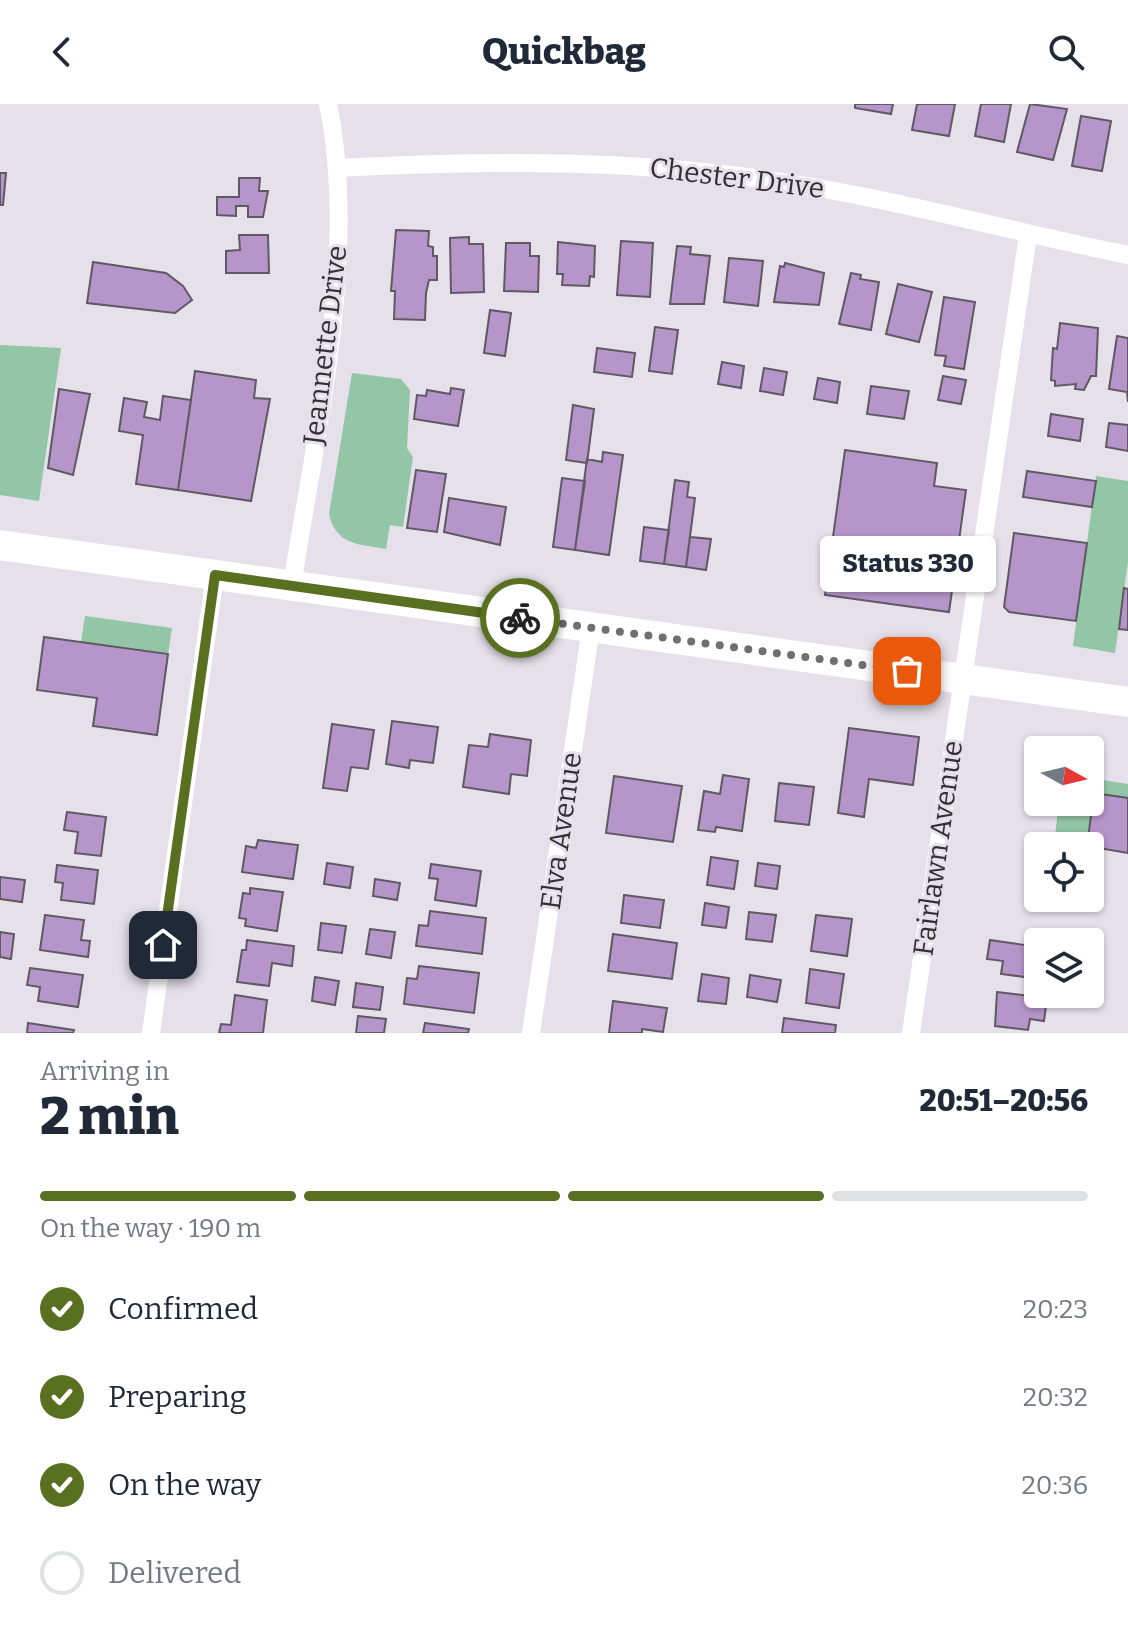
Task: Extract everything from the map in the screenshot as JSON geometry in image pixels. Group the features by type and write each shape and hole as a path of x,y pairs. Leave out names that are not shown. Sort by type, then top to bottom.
{"main road":[{"path":"0,545 1128,702"}],"street":[{"name":"Jeannette Drive","path":"292,586 333,311 338,253 339,168 328,104"},
{"name":"Chester Drive","path":"339,168 499,161 674,168 841,192 1128,255"},
{"name":"Fairlawn Avenue","path":"911,1033 1028,235"},
{"path":"151,1033 215,575"},
{"name":"Elva Avenue","path":"531,1033 591,628"}],"green space":[{"path":"0,345 61,348 39,501 0,495"},
{"path":"352,373 401,379 410,390 407,448 413,457 403,527 390,525 386,549 358,544 343,537 332,524 329,514"},
{"path":"1096,476 1128,481 1128,562 1115,653 1073,646"},
{"path":"85,616 172,628 168,654 81,642"},
{"path":"1104,780 1128,784 1128,798 1104,795"},
{"path":"1057,816 1091,816 1089,832 1055,832"}],"building":[{"path":"855,104 893,104 891,114 855,108"},
{"path":"917,104 955,104 949,136 912,130"},
{"path":"981,104 1011,104 1004,142 975,136"},
{"path":"1030,104 1067,109 1053,160 1017,152"},
{"path":"1081,116 1111,121 1102,171 1072,166"},
{"path":"0,173 6,173 3,205 0,205"},
{"path":"239,178 260,178 259,191 268,191 263,217 248,217 248,206 236,206 236,216 217,215 217,197 239,197"},
{"path":"396,230 429,231 428,246 433,247 433,256 437,256 437,280 429,280 425,320 394,319 395,291 391,291"},
{"path":"239,235 268,235 269,273 226,273 226,251 240,250"},
{"path":"469,237 469,244 483,244 484,292 451,293 450,238"},
{"path":"621,241 653,243 650,297 617,295"},
{"path":"558,242 595,246 594,277 590,276 589,286 562,285 563,274 557,274"},
{"path":"506,243 530,243 530,256 539,256 538,292 504,291"},
{"path":"677,246 691,247 690,254 710,256 704,304 670,304"},
{"path":"729,258 763,261 758,306 724,302"},
{"path":"93,262 166,273 183,286 192,300 175,313 87,303"},
{"path":"785,263 824,273 819,305 774,302 780,266 784,267"},
{"path":"851,273 861,275 860,279 879,282 871,330 839,324"},
{"path":"898,284 932,292 919,342 886,334"},
{"path":"944,297 975,302 964,369 944,366 946,356 935,355"},
{"path":"490,310 511,313 505,356 484,353"},
{"path":"1060,323 1098,328 1096,376 1091,376 1084,390 1075,389 1076,384 1055,386 1055,381 1051,380 1053,348 1057,349"},
{"path":"655,327 678,330 672,374 649,371"},
{"path":"1117,336 1128,338 1128,402 1127,392 1109,389"},
{"path":"597,348 635,353 632,377 594,372"},
{"path":"722,362 744,366 741,388 718,384"},
{"path":"764,368 787,372 783,395 760,391"},
{"path":"195,371 256,380 254,398 270,399 251,501 178,490"},
{"path":"943,376 966,380 961,404 938,400"},
{"path":"818,378 840,382 837,403 814,399"},
{"path":"871,386 909,391 904,419 867,414"},
{"path":"451,388 464,390 458,426 414,419 417,395 426,396 427,390 450,394"},
{"path":"59,389 90,394 73,475 48,468"},
{"path":"163,396 191,400 178,490 136,484 143,435 119,431 124,398 147,402 144,417 160,420"},
{"path":"573,405 594,409 587,463 566,460"},
{"path":"1051,414 1083,419 1080,441 1048,436"},
{"path":"1109,423 1128,425 1128,451 1106,447"},
{"path":"845,450 937,463 934,486 966,490 949,612 825,595"},
{"path":"603,452 623,455 609,555 575,550 587,459 602,462"},
{"path":"416,470 446,474 437,532 407,528"},
{"path":"1027,471 1096,481 1092,507 1023,497"},
{"path":"562,478 585,481 575,550 553,547"},
{"path":"675,480 689,482 687,497 695,498 686,567 664,564"},
{"path":"449,498 506,507 500,545 444,532"},
{"path":"644,527 669,530 664,564 640,561"},
{"path":"1014,533 1087,543 1076,621 1009,612 1004,607"},
{"path":"690,537 711,539 706,570 686,567"},
{"path":"1124,588 1128,589 1128,630 1119,629"},
{"path":"44,637 168,654 157,735 93,726 97,698 37,690"},
{"path":"392,721 438,727 433,763 410,760 409,768 386,764"},
{"path":"332,724 374,730 368,769 351,767 347,791 323,788"},
{"path":"849,728 919,737 913,785 869,779 864,817 838,813"},
{"path":"490,734 531,740 527,776 511,774 509,794 463,787 469,745 488,747"},
{"path":"723,775 749,779 742,831 716,827 715,832 698,830 704,791 720,794"},
{"path":"614,776 682,786 673,842 606,833"},
{"path":"779,783 814,787 809,825 775,821"},
{"path":"1104,794 1128,798 1128,853 1104,849 1104,832 1089,832 1091,816 1104,816"},
{"path":"67,812 106,817 101,856 75,853 78,832 64,830"},
{"path":"258,840 298,845 293,879 242,872 246,846 256,848"},
{"path":"711,857 738,861 734,889 707,885"},
{"path":"327,863 353,867 350,888 324,884"},
{"path":"758,863 780,866 777,889 755,886"},
{"path":"431,864 481,871 476,906 435,900 438,879 429,878"},
{"path":"57,865 98,870 94,904 61,900 63,883 55,882"},
{"path":"0,877 25,880 22,902 0,899"},
{"path":"375,879 400,883 397,900 373,896"},
{"path":"250,888 283,892 277,931 245,926 246,919 239,918 243,893 250,894"},
{"path":"624,895 664,900 660,928 621,923"},
{"path":"705,903 729,907 726,928 702,925"},
{"path":"430,911 486,918 482,954 416,946 419,925 428,926"},
{"path":"749,912 776,915 772,942 746,939"},
{"path":"45,915 84,920 81,940 90,941 88,957 40,950"},
{"path":"816,915 852,919 847,956 811,951"},
{"path":"321,923 346,926 342,953 318,950"},
{"path":"370,929 395,932 391,958 366,954"},
{"path":"0,932 14,934 11,959 0,957"},
{"path":"613,934 677,943 672,979 608,971"},
{"path":"247,940 294,946 292,966 272,963 269,986 237,982 242,950 246,950"},
{"path":"990,940 1024,945 1024,977 1001,974 1003,961 987,959"},
{"path":"419,966 479,973 474,1013 404,1004 407,978 417,979"},
{"path":"30,968 83,975 78,1007 38,1001 40,987 27,985"},
{"path":"810,969 844,974 839,1008 806,1003"},
{"path":"702,974 729,978 726,1004 698,1001"},
{"path":"750,975 781,980 777,1002 747,997"},
{"path":"315,977 339,981 335,1005 312,1001"},
{"path":"356,983 383,987 380,1010 353,1007"},
{"path":"997,992 1024,995 1024,1008 1046,1008 1044,1021 1030,1019 1028,1030 995,1026"},
{"path":"235,995 267,1000 263,1033 219,1033 221,1024 231,1025"},
{"path":"613,1001 667,1008 663,1032 642,1029 642,1033 609,1033"},
{"path":"358,1016 386,1019 384,1033 356,1033"},
{"path":"784,1018 836,1025 835,1033 782,1033"},
{"path":"28,1023 74,1030 73,1033 27,1033"},
{"path":"425,1023 469,1029 468,1033 423,1033"}],"way so far":[{"path":"520,618 907,671"}],"place":[{"name":"Status 330","path":"907,671"}],"route":[{"path":"163,945 215,575 520,618"}]}
